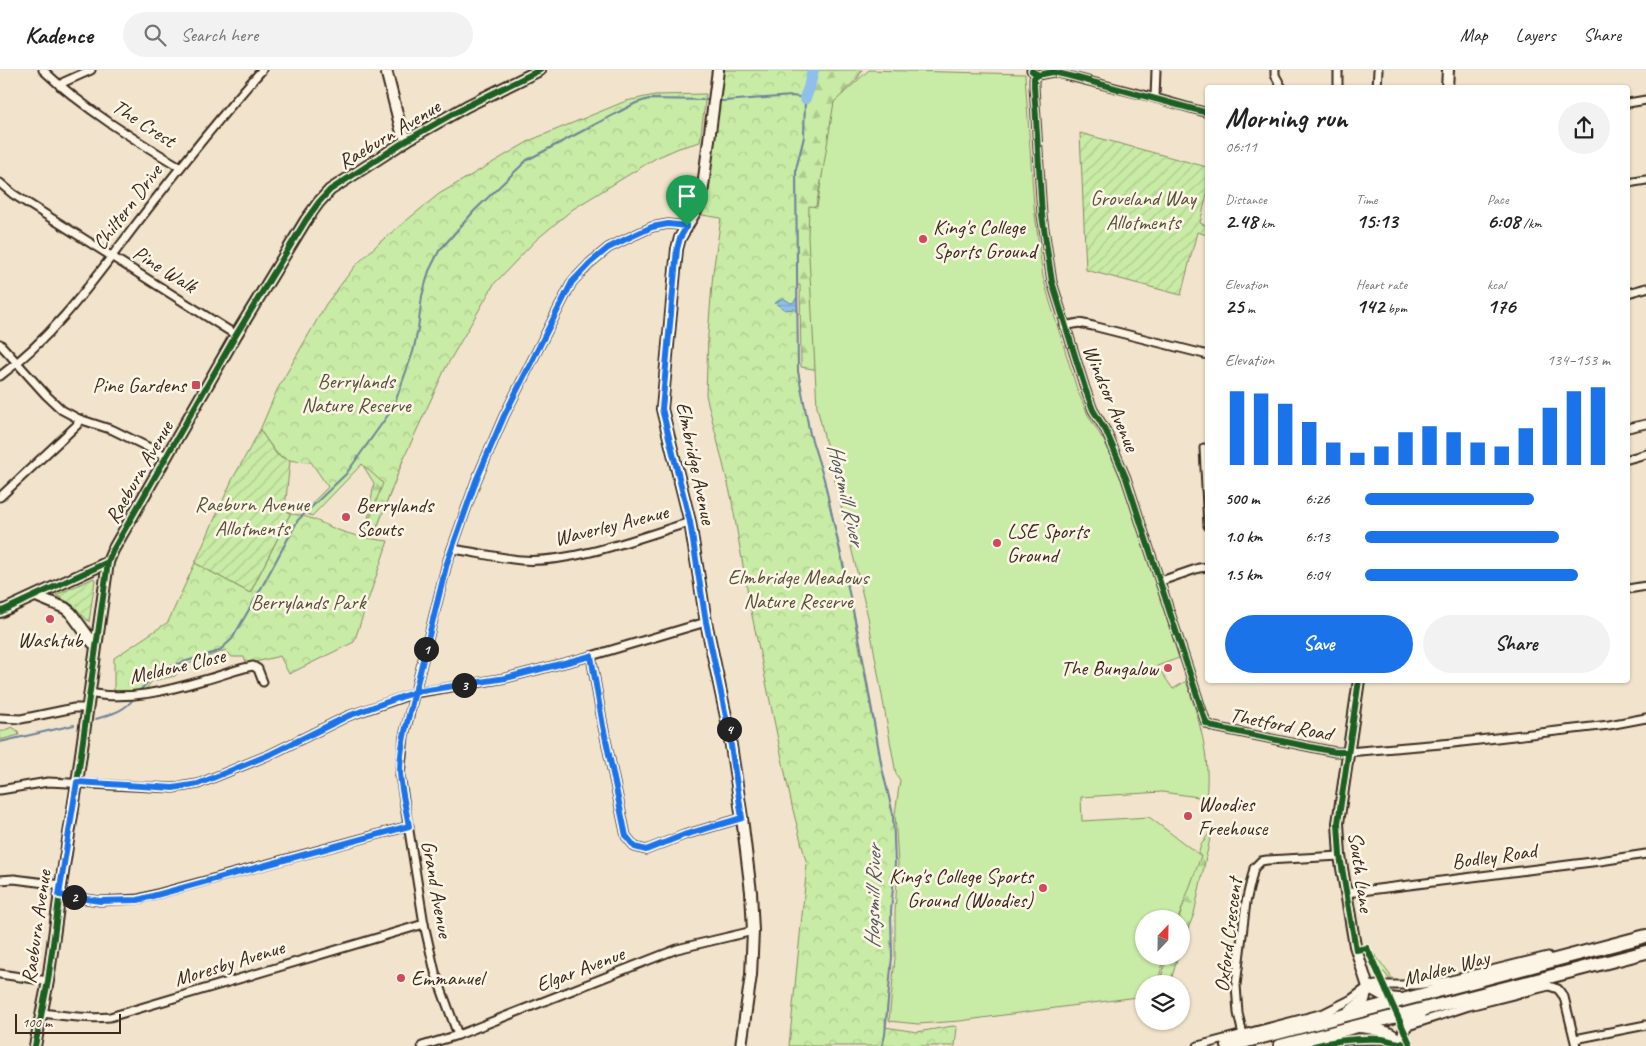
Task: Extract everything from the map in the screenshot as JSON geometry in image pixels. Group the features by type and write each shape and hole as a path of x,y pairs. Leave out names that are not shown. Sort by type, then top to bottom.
{"highway":[{"name":"Malden Way","path":"1228,1046 1646,936"},
{"name":"Malden Way","path":"1280,1046 1356,1026 1433,1012 1646,952"}],"street":[{"name":"The Crest","path":"43,70 60,86 116,128 180,167"},
{"path":"60,86 64,82 91,70"},
{"name":"Chiltern Drive","path":"0,376 18,363 70,311 180,167 262,70"},
{"path":"386,70 401,129 407,140"},
{"name":"Raeburn Avenue","path":"35,1046 48,981 108,562 113,550 236,335 318,202 337,185 407,140 467,106 540,70"},
{"name":"Elmbridge Avenue","path":"718,70 701,202 680,238 677,249 662,409 690,522 706,622 728,726 742,818 751,892 752,931 751,975 741,1046"},
{"path":"1031,70 1038,75 1053,72 1070,73 1205,112"},
{"path":"1154,98 1156,70"},
{"path":"1274,70 1280,85"},
{"path":"1338,70 1338,85"},
{"path":"1376,85 1378,70"},
{"path":"1447,85 1448,70"},
{"name":"Windsor Avenue","path":"1038,75 1034,78 1034,86 1042,215 1052,282 1064,326 1093,410 1106,431 1126,478 1206,723 1209,725"},
{"path":"1630,103 1646,100"},
{"path":"1630,183 1646,180"},
{"name":"Pine Walk","path":"0,183 13,194 236,335"},
{"name":"Grand Avenue","path":"458,1034 435,972 424,924 400,775 404,736 447,563 476,481 504,416 572,282 608,248 628,238 652,227 668,224 687,226"},
{"path":"1630,292 1646,288"},
{"path":"1064,326 1079,323 1205,353"},
{"path":"0,344 62,410 80,419 114,430 166,456"},
{"path":"0,497 77,425 80,419"},
{"path":"1630,428 1646,424"},
{"path":"1204,448 1205,468"},
{"path":"1630,458 1646,454"},
{"name":"Waverley Avenue","path":"452,549 522,560 554,558 587,552 690,522"},
{"path":"0,612 108,562"},
{"path":"1161,582 1205,567"},
{"path":"1630,588 1646,586"},
{"path":"36,596 65,608 72,613 93,644 96,643"},
{"path":"0,790 48,782 173,788 198,784 271,754 348,716 415,692 506,678 591,656 706,622"},
{"path":"591,656 603,726 626,836 635,847 646,850 684,835 742,818"},
{"name":"Meldone Close","path":"89,693 132,696 204,680 253,666 258,669 263,682"},
{"name":"South Lane","path":"1359,683 1338,823 1340,856 1355,946 1368,987"},
{"path":"0,718 21,719 74,708 86,708"},
{"name":"Thetford Road","path":"1209,725 1335,752 1348,752 1453,743 1610,725 1646,718"},
{"path":"0,880 14,879 100,901 138,900 409,826"},
{"name":"Bodley Road","path":"1346,893 1646,854"},
{"name":"Oxford Crescent","path":"1243,1034 1238,1013 1236,985 1246,902 1254,868 1261,861 1267,860 1340,856"},
{"name":"Moresby Avenue","path":"43,1013 75,1018 110,1017 424,924"},
{"name":"Elgar Avenue","path":"422,1046 438,1042 677,950 752,931"},
{"name":"Malden Way","path":"1198,1046 1324,1013 1368,987 1447,981 1567,950"},
{"path":"0,974 48,981"},
{"name":"Malden Way","path":"1433,1012 1548,986 1561,992 1575,1043"},
{"path":"1346,1015 1361,1004 1368,987 1388,998 1402,1000"},
{"path":"1402,1045 1404,1028 1411,1019 1433,1012"},
{"path":"1575,1043 1646,1025"},
{"path":"1356,1026 1387,1032 1398,1037 1402,1045"},
{"path":"1314,1046 1347,1040 1389,1040"}],"green space":[{"name":"Elmbridge Meadows Nature Reserve","path":"723,70 813,70 805,98 804,137 796,169 798,371 810,434 824,479 844,565 882,768 893,814 895,865 891,912 892,957 885,1027 917,1032 957,1027 955,1046 789,1046 807,865 792,806 750,606 731,496 706,395 713,272 721,218 702,215 710,147 718,112"},
{"path":"806,70 862,70 858,78 843,92 833,127 815,210 819,370 801,367 800,285 775,285"},
{"path":"869,70 1025,74 1034,206 1043,277 1077,389 1088,415 1112,454 1130,502 1179,658 1157,666 1173,689 1186,681 1203,738 1207,768 1206,798 1162,792 1081,797 1082,821 1149,817 1201,856 1181,910 1135,910 1135,965 1162,965 1160,975 1135,975 1135,997 960,1021 918,1024 889,1021 895,958 898,864 895,814 900,780 896,774 868,617 817,407 808,237 809,206 817,207 834,102"},
{"name":"Berrylands Nature Reserve","path":"706,94 700,142 679,148 656,158 573,209 536,240 494,284 446,367 403,460 375,533 364,533 383,483 362,464 312,516 303,512 328,487 311,462 285,459 280,456 260,430 277,390 326,304 355,266 380,242 439,194 531,140 626,101 655,95"},
{"name":"Groveland Way Allotments","path":"1080,133 1205,166 1205,202 1200,223 1205,225 1205,234 1197,232 1181,295 1086,270"},
{"name":"Raeburn Avenue Allotments","path":"260,430 277,455 290,461 285,508 290,514 250,593 195,563 232,480"},
{"path":"403,460 375,533 369,534 363,531 368,520 374,483 362,464"},
{"name":"Berrylands Park","path":"290,514 308,517 350,534 388,541 354,642 289,674 280,656 247,664 244,657 232,657 226,650 183,666 175,676 152,681 143,693 114,694 114,658 168,622 195,563 250,593"},
{"path":"94,578 89,622 73,605 56,595"},
{"path":"12,727 18,731 19,735 0,740 0,732"},
{"path":"1212,829 1194,914 1190,924 1190,910 1182,910 1201,845"},
{"path":"1369,949 1393,979 1389,979 1384,972 1381,973"},
{"path":"1164,965 1175,965 1173,975 1162,975"}],"water":[{"path":"797,297 798,314 794,309 785,310 775,303 783,298 791,303"}],"waterway":[{"name":"Hogsmill River","path":"805,98 813,70"},
{"name":"Hogsmill River","path":"717,101 792,96 805,98 804,137 796,169 798,371 810,434 824,479 860,642 882,768 893,814 895,863 891,912 892,957 885,1035 882,1046"},
{"path":"138,692 148,682 174,665 219,651 232,639 298,520 346,474 393,408 413,352 422,296 429,271 439,251 475,210 527,160 636,103 649,99 710,100"},
{"path":"96,719 122,709 134,698"},
{"path":"0,742 74,725"}],"cycle path":[{"path":"35,1046 48,981 108,562 113,550 236,335 319,202 330,190 407,140 467,106 540,70"},
{"path":"1032,71 1038,75 1053,72 1070,76 1205,112"},
{"path":"1038,75 1034,78 1034,86 1042,215 1052,282 1093,410 1106,431 1126,478 1206,723 1214,727 1335,752 1348,752"},
{"path":"0,612 108,562"},
{"path":"1359,683 1338,823 1340,856 1356,950 1367,948 1411,1046"},
{"path":"1314,1046 1356,1039 1382,1039 1402,1043 1403,1046"}],"place":[{"name":"King's College Sports Ground","path":"923,239"},
{"name":"Pine Gardens","path":"196,385"},
{"name":"Berrylands Scouts","path":"346,517"},
{"name":"LSE Sports Ground","path":"997,543"},
{"name":"Washtub","path":"50,619"},
{"name":"The Bungalow","path":"1168,668"},
{"name":"Woodies Freehouse","path":"1188,816"},
{"name":"King's College Sports Ground (Woodies)","path":"1043,888"},
{"name":"Emmanuel","path":"401,978"}],"route":[{"path":"687,226 668,224 652,227 608,248 572,282 564,295 504,416 476,481 447,563 415,692 348,716 271,754 198,784 173,788 77,782 59,895 100,901 138,900 409,826 400,775 404,736 415,692 506,678 591,656 603,726 626,836 635,847 646,850 684,835 742,818 728,726 706,622 690,522 662,409 677,249 680,238 687,226"}]}
